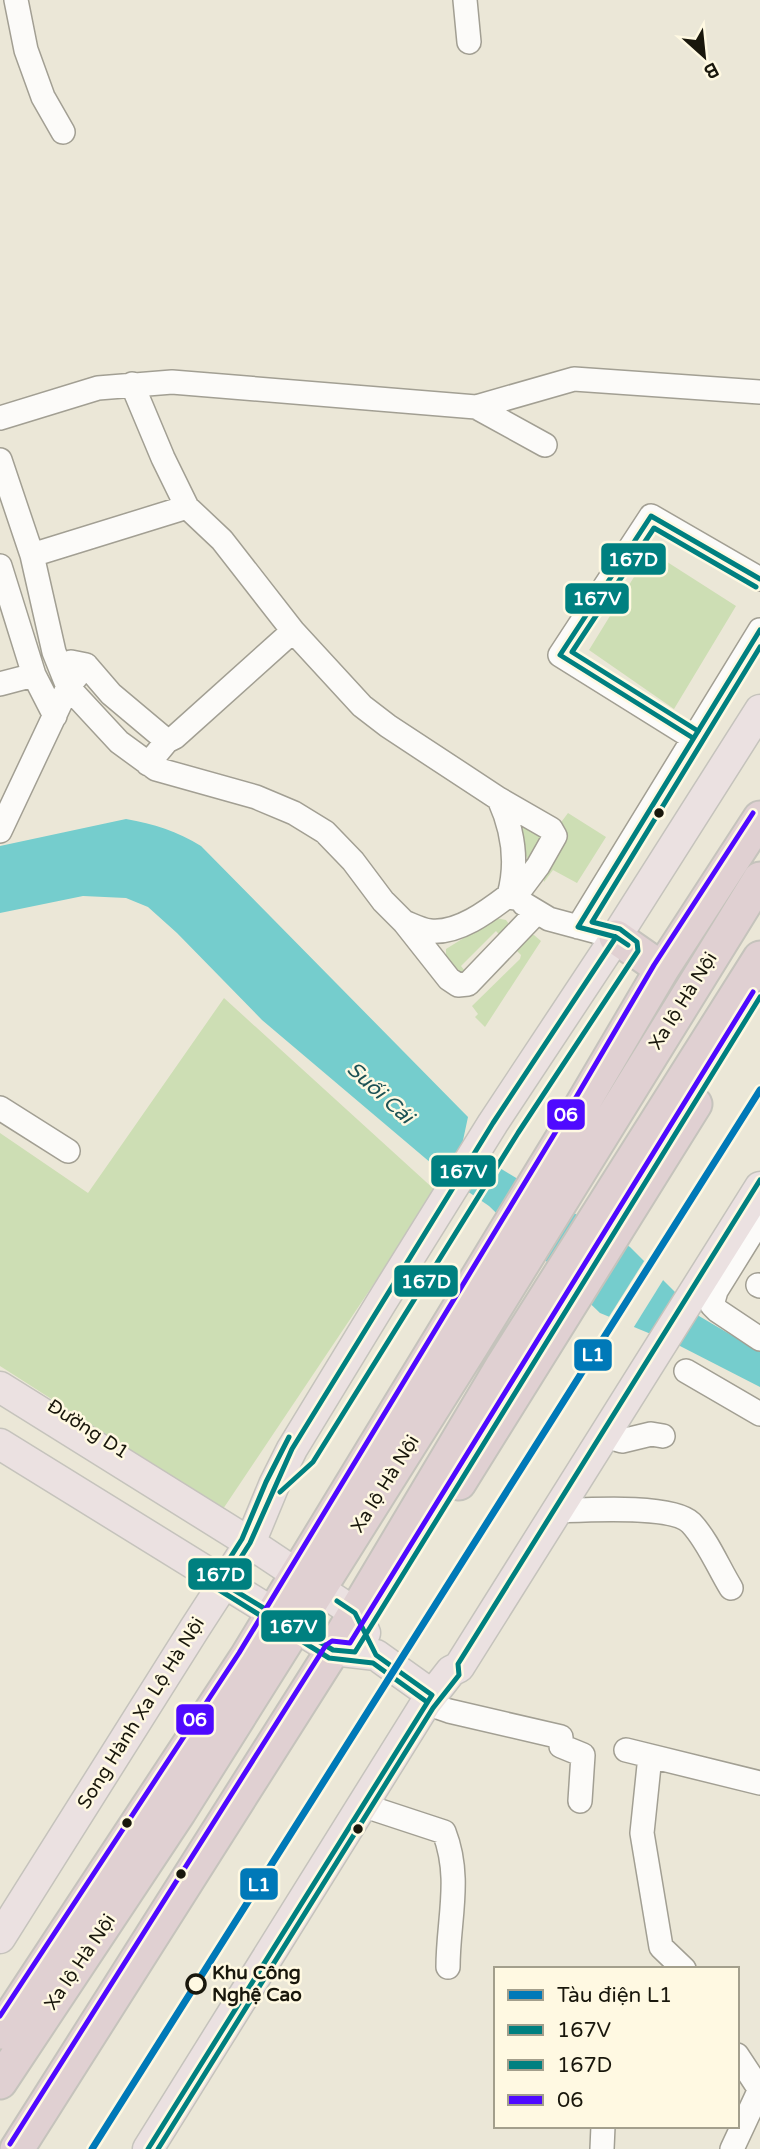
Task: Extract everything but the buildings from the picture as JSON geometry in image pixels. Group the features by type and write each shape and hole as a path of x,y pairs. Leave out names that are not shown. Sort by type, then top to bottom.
{"highway":[{"name":"Xa lộ Hà Nội","path":"576,1146 662,968 760,818"},
{"name":"Xa lộ Hà Nội","path":"307,1581 321,1535 458,1339 576,1146 760,879"},
{"path":"623,942 662,968"},
{"name":"Xa lộ Hà Nội","path":"633,1183 760,958"},
{"name":"Xa lộ Hà Nội","path":"17,2149 357,1641 513,1372 633,1183 760,997"},
{"name":"Xa lộ Hà Nội","path":"0,2082 179,1812 307,1581 370,1508 458,1339"},
{"path":"321,1535 370,1508"},
{"name":"Xa lộ Hà Nội","path":"0,2032 246,1658 284,1620"}],"main road":[{"name":"Song Hành Xa Lộ Hà Nội","path":"623,942 760,710"},
{"name":"Song Hành Xa Lộ Hà Nội","path":"0,1938 250,1544 292,1449 392,1303 502,1125 760,740"},
{"path":"148,2149 429,1699 451,1671 459,1667 557,1511 760,1163"},
{"path":"708,1256 760,1187"},
{"name":"Đường D1","path":"0,1372 161,1476 168,1492"},
{"name":"Đường D1","path":"0,1387 307,1581 357,1641 429,1699"},
{"path":"451,1671 449,1662 608,1421"},
{"name":"Đường D1","path":"0,1444 284,1620 357,1641"},
{"name":"Đường D1","path":"0,1456 116,1529 149,1538"}],"street":[{"path":"16,0 26,50 38,85 63,132"},
{"path":"465,0 469,42"},
{"path":"0,418 99,388 173,382 476,407 574,379 760,392"},
{"path":"132,384 187,507 222,540 293,631 362,706 499,799 551,829 555,836 538,866 512,897 450,928 432,931 404,922"},
{"path":"476,407 545,445"},
{"path":"0,460 32,555 45,619 68,687 119,742 156,769 256,797 325,832 404,922 449,979 458,985 468,984 537,912"},
{"path":"32,555 187,507"},
{"path":"693,738 560,655 651,516 760,579"},
{"path":"0,566 34,676 55,716"},
{"path":"578,927 760,630"},
{"path":"148,764 167,741 175,737 293,631"},
{"path":"57,659 86,665 110,694 167,741"},
{"path":"0,831 68,687 86,665"},
{"path":"0,684 34,676"},
{"path":"499,799 506,814 513,850 512,897"},
{"path":"512,897 549,919 623,942"},
{"path":"0,1108 68,1151"},
{"path":"760,1220 716,1291 712,1304 718,1311 760,1339"},
{"path":"686,1371 760,1415"},
{"path":"608,1421 622,1441 651,1434 663,1436"},
{"path":"557,1511 613,1509 668,1513 689,1521 731,1588"},
{"path":"429,1699 449,1711 561,1737 561,1745 583,1755 580,1801"},
{"path":"626,1750 760,1783"},
{"path":"650,1756 642,1833 661,1947 682,1967"},
{"path":"362,1805 444,1832 450,1849 455,1889 448,1936 448,1967"},
{"path":"732,2149 760,2090 739,2058"},
{"path":"602,2149 603,2128"}],"green space":[{"path":"650,551 736,606 674,709 589,650"},
{"path":"568,813 606,837 577,883 553,870 544,882 542,872 564,842 566,830 559,825"},
{"path":"526,819 543,832 533,862 527,858 517,832 518,826"},
{"path":"496,918 506,920 511,927 503,939 496,931 461,966 465,971 461,980 446,960 446,949"},
{"path":"527,935 534,935 541,941 485,1027 475,1017 478,1014 472,1006 520,959 521,955 514,948"},
{"path":"224,998 436,1191 223,1509 0,1366 0,1133 88,1193"}],"water":[{"name":"Suối Cái","path":"126,819 165,829 201,846 468,1117 462,1145 630,1247 699,1316 760,1352 760,1387 680,1346 600,1313 489,1206 451,1180 262,1020 148,907 126,898 83,896 0,913 0,846"}],"pier":[{"path":"646,1258 665,1277 632,1330 607,1320"}],"metro line":[{"name":"L1","path":"92,2149 760,1090"}],"transit line":[{"name":"167V","path":"693,738 560,655 651,516 760,579"},
{"name":"167D","path":"698,731 572,652 654,528 756,587"},
{"name":"167V","path":"628,945 616,937 578,927 760,630"},
{"name":"167D","path":"280,1492 313,1462 518,1133 638,951 637,942 620,929 592,922 760,647"},
{"name":"06","path":"0,2016 239,1653 654,965 753,813"},
{"name":"167V","path":"616,937 493,1123 292,1449 250,1543 224,1584 333,1650 355,1652 760,997"},
{"name":"06","path":"10,2144 326,1645 332,1641 350,1643 753,992"},
{"name":"167D","path":"158,2149 433,1708 459,1675 458,1664 760,1180"},
{"name":"167D","path":"289,1437 242,1539 216,1580 216,1588 329,1658 373,1663 427,1702"},
{"name":"167V","path":"148,2149 432,1695 376,1655 355,1613 337,1601"}],"place":[{"name":"Khu Công Nghệ Cao","path":"196,1984"}]}
